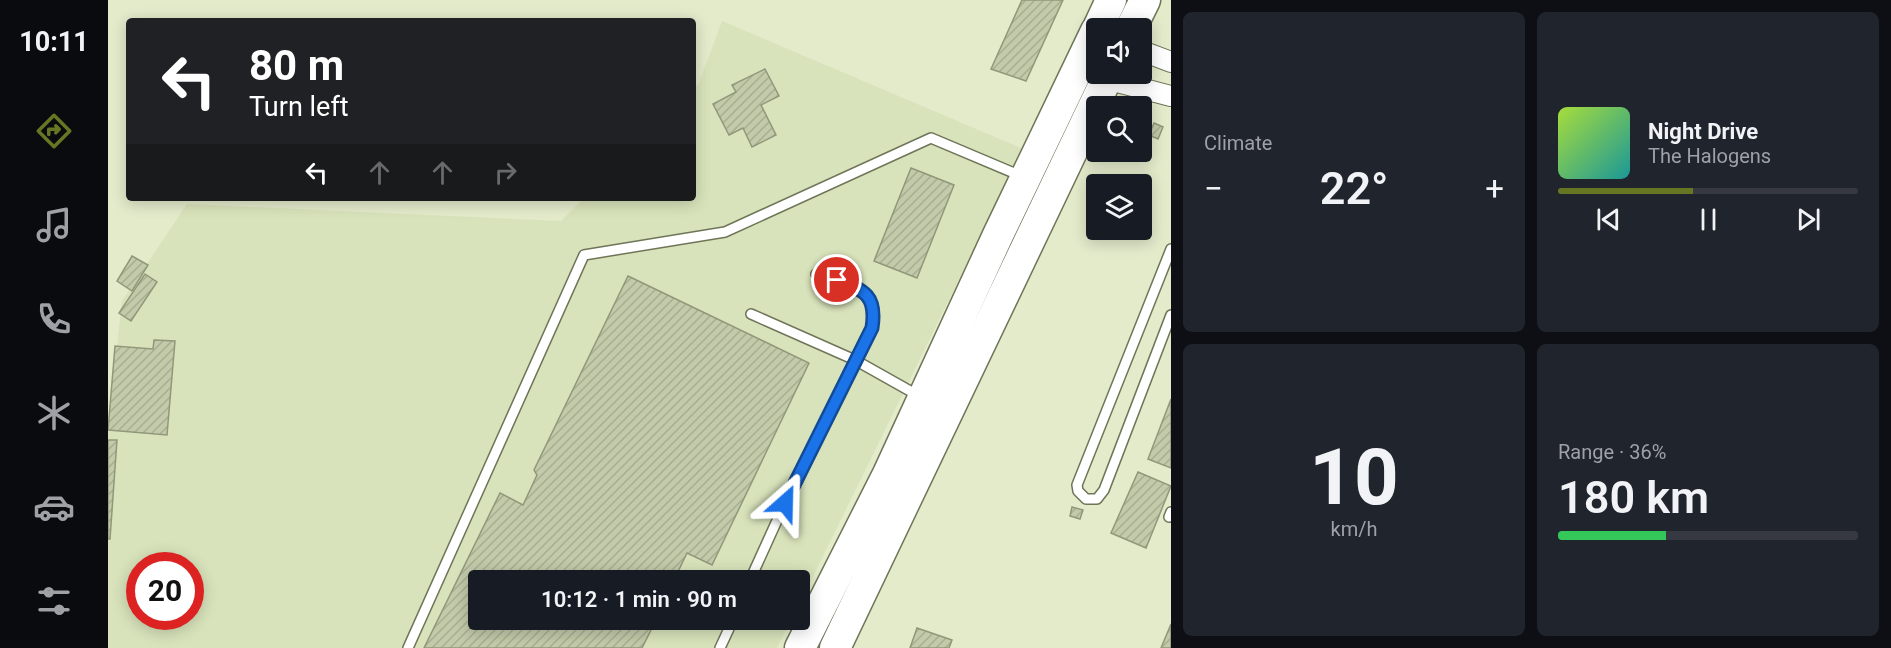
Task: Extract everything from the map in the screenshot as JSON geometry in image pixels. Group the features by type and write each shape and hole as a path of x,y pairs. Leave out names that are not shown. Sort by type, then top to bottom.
{"main road":[{"path":"1103,18 1112,0"},
{"path":"1136,18 1145,0"},
{"path":"800,648 888,474 1086,53"},
{"path":"836,648 1104,84"}],"street":[{"path":"1152,55 1171,62"},
{"path":"1133,84 1171,96"}],"lane":[{"path":"408,648 584,255 726,232 931,138 1026,178"},
{"path":"1171,249 1077,485 1078,491 1086,499 1097,499 1104,490 1171,315"},
{"path":"755,570 794,483 872,328 874,306 867,295 857,287 816,274"},
{"path":"751,314 855,360 923,398"},
{"path":"720,648 728,630"}],"shaded area":[{"path":"722,21 1023,149 810,583 810,570 468,570 468,630 786,630 777,648 108,648 108,429 122,301 187,204 561,221 581,201 696,201 696,86"}],"building":[{"path":"1022,0 1063,0 1026,81 991,69"},
{"path":"765,69 779,96 761,105 776,135 752,147 743,128 729,135 713,104 736,92 732,85"},
{"path":"1154,123 1163,127 1158,139 1152,136"},
{"path":"911,168 954,185 917,278 874,261"},
{"path":"132,256 148,265 132,291 117,281"},
{"path":"145,274 157,282 131,321 119,313"},
{"path":"628,276 809,363 712,565 687,553 679,570 468,570 468,630 651,630 642,648 424,648 500,493 523,505 537,475 534,470"},
{"path":"154,340 175,341 167,435 108,430 115,346 153,349"},
{"path":"1171,399 1171,468 1148,459"},
{"path":"108,440 117,440 110,539 108,539"},
{"path":"1138,472 1171,486 1146,548 1111,533"},
{"path":"1072,507 1083,510 1080,519 1070,516"},
{"path":"1171,624 1171,648 1161,648"},
{"path":"917,628 952,640 949,648 910,648"}],"route":[{"path":"785,503 872,328 874,306 867,295 857,287 837,280"}]}
